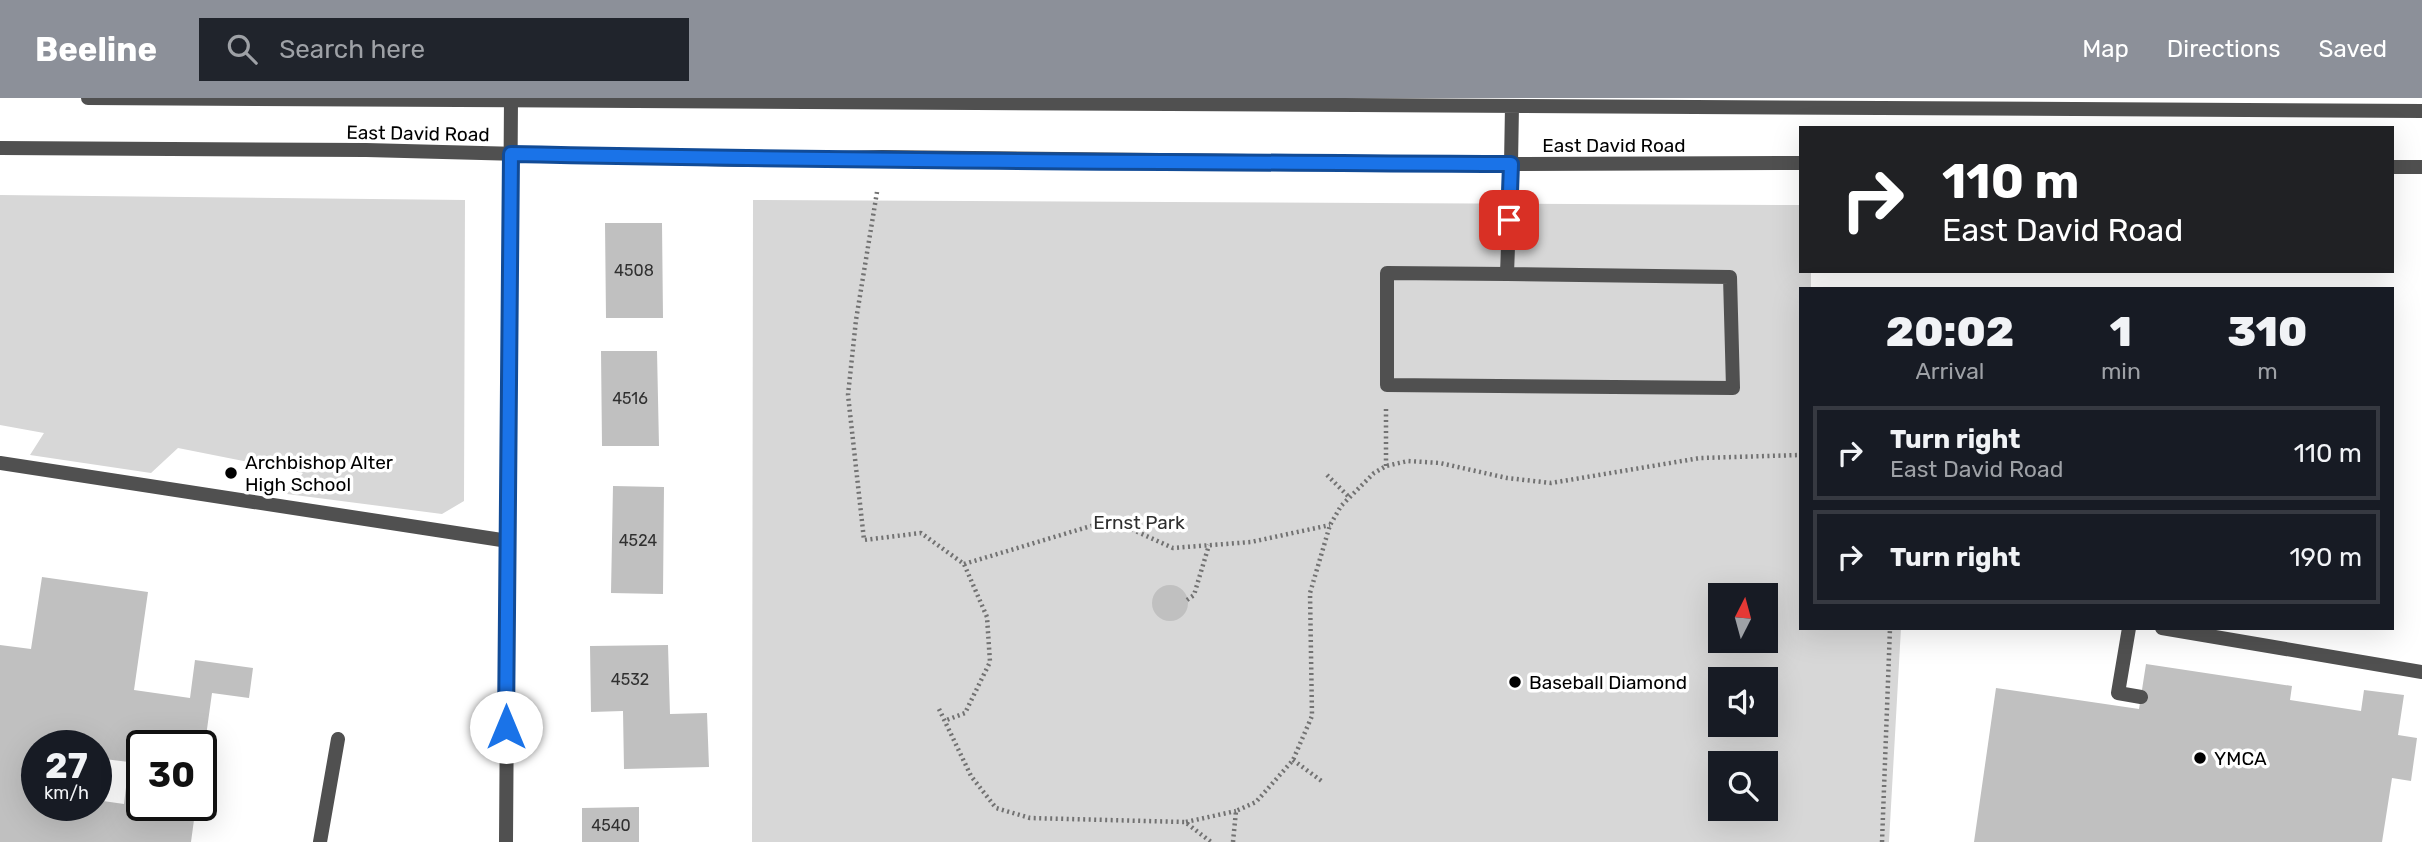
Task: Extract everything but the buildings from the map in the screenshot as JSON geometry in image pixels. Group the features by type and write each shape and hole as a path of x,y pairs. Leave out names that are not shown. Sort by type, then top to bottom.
{"street":[{"name":"East David Road","path":"88,98 2422,111"},
{"path":"506,842 511,100"},
{"path":"1507,274 1512,106"},
{"name":"East David Road","path":"0,148 352,150 744,160 896,158 1511,164 1799,163"},
{"path":"2394,167 2422,167"},
{"path":"1387,273 1507,274 1730,276 1733,388 1387,385 1387,273"},
{"path":"0,463 508,541"},
{"path":"2129,630 2118,693 2141,697"},
{"path":"2174,630 2422,672"},
{"path":"320,842 338,739"}],"path":[{"path":"877,192 856,320 848,395 864,540 921,533 964,564 987,617 990,662 965,713 944,721"},
{"path":"1386,466 1387,385"},
{"path":"939,709 971,776 996,808 1030,818 1185,822 1236,811 1256,802 1293,760 1312,716 1310,593 1330,525 1350,498 1374,473 1386,466 1408,461 1440,463 1507,478 1551,483 1700,457 1799,455"},
{"path":"1327,475 1350,498"},
{"path":"964,564 1111,520 1173,548 1251,542 1330,525"},
{"path":"1187,600 1194,595 1209,545"},
{"path":"1882,842 1889,630"},
{"path":"1293,760 1323,782"},
{"path":"1233,842 1236,811"},
{"path":"1185,822 1211,842"}],"green space":[{"path":"0,195 465,200 464,501 442,514 287,494 303,473 178,448 151,473 30,455 44,433 0,425"},
{"name":"Ernst Park","path":"753,200 1799,205 1799,273 1811,273 1811,287 1799,287 1799,630 1901,630 1889,842 752,842"}],"place":[{"name":"Archbishop Alter High School","path":"231,473"},
{"name":"Baseball Diamond","path":"1515,682"},
{"name":"YMCA","path":"2200,758"}],"route":[{"path":"506,727 511,154 744,160 882,158 1511,164 1509,220"}]}
